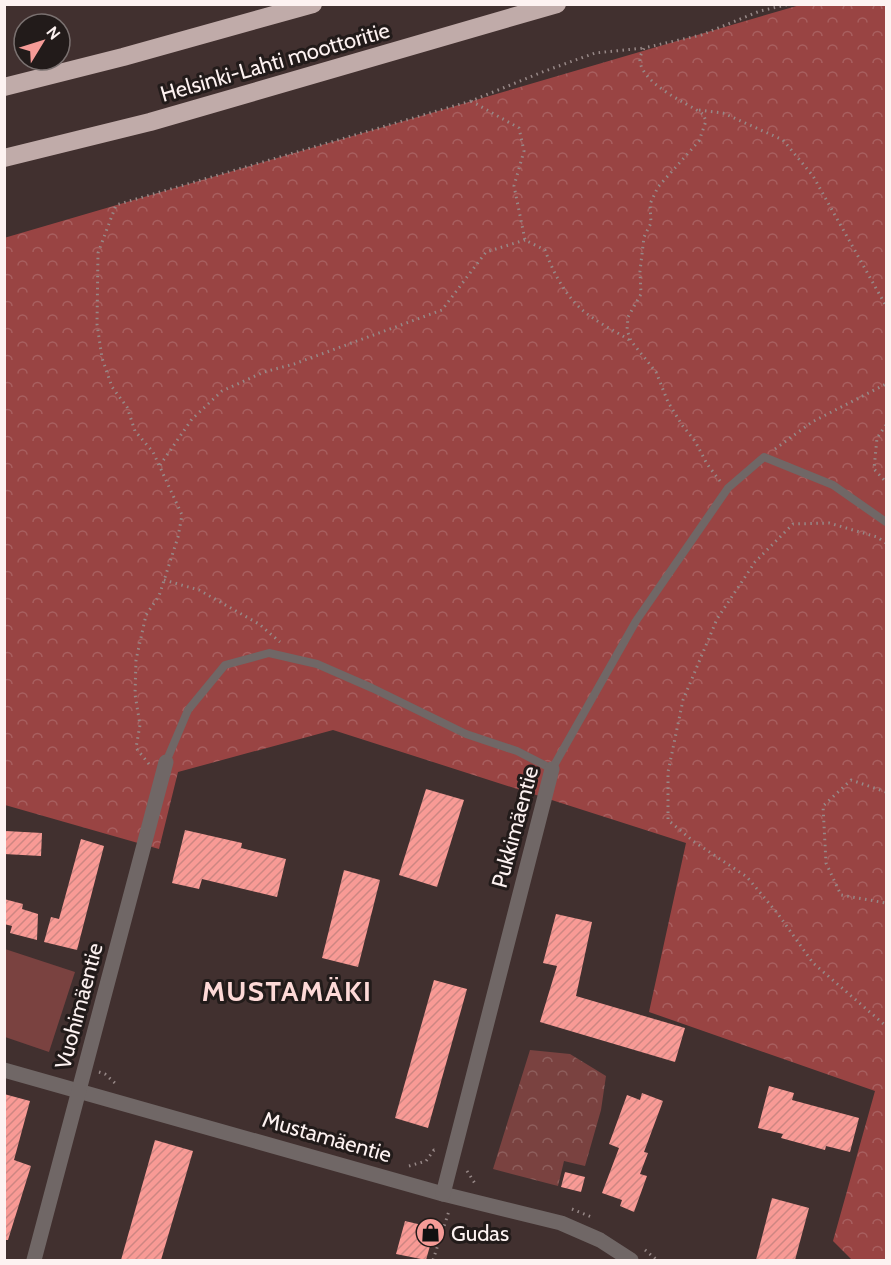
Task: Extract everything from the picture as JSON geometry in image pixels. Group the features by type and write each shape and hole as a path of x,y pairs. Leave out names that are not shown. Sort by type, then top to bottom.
{"highway":[{"name":"Helsinki-Lahti moottoritie","path":"4,87 123,57 313,4"},
{"name":"Helsinki-Lahti moottoritie","path":"4,158 150,122 557,4"}],"street":[{"name":"Vuohimäentie","path":"34,1260 81,1091 165,768"},
{"name":"Pukkimäentie","path":"447,1201 552,769"},
{"name":"Mustamäentie","path":"4,1070 447,1201 561,1224 600,1240 631,1260"}],"lane":[{"name":"Pukkimäentie","path":"552,769 636,621 726,492 764,457"},
{"path":"764,457 833,485 886,522"},
{"path":"165,768 188,710 225,665 269,653 318,664 466,734 517,751 552,769"}],"path":[{"path":"165,768 153,770 136,748 140,725 135,694 136,660 146,615 159,596 178,537 182,515 153,452 135,431 127,407 112,387 102,358 97,324 98,253 116,205 471,101 596,53 644,48 701,35 760,11 790,4"},
{"path":"644,48 640,57 647,74 673,97 703,114 706,121 699,141 658,187 650,204 651,223 644,237 640,271 641,294 628,317 627,330 631,340 656,372 678,419 695,441 702,457 726,492"},
{"path":"471,101 519,128 524,151 514,186 525,240"},
{"path":"696,109 723,113 783,140 813,176 886,306"},
{"path":"159,465 192,418 222,391 264,372 294,364 442,310 486,252 525,240 545,250 552,270 575,303 592,318 631,340"},
{"path":"764,457 812,422 886,384"},
{"path":"886,425 877,438 874,469 886,482"},
{"path":"886,543 877,537 829,523 793,524 756,562 717,619 683,700 668,772 668,820 693,841 747,877 778,914 813,963 886,1026"},
{"path":"164,580 199,590 260,624 279,640 287,657"},
{"path":"886,792 851,780 823,806 826,863 841,895 886,903"},
{"path":"433,1260 447,1201"}],"green space":[{"path":"800,5 886,5 886,1260 852,1260 833,1241 875,1091 649,1012 686,843 333,730 178,772 159,849 5,805 4,238"},
{"path":"5,949 75,972 49,1052 5,1037"},
{"path":"530,1050 570,1054 606,1076 601,1110 585,1166 564,1161 558,1186 493,1169"}],"building":[{"path":"426,789 464,800 437,887 399,875"},
{"path":"185,830 242,843 241,848 286,859 277,897 202,879 199,889 172,883"},
{"path":"6,831 42,833 41,856 4,854"},
{"path":"81,839 104,846 77,950 44,942 51,917 59,919"},
{"path":"344,870 380,880 358,967 322,958"},
{"path":"4,899 23,904 22,909 38,914 37,940 10,933 12,926 4,924"},
{"path":"556,914 592,922 576,996 685,1028 675,1062 540,1022 557,966 543,963"},
{"path":"434,980 467,989 428,1128 395,1118"},
{"path":"769,1086 794,1093 792,1100 859,1118 850,1152 826,1146 825,1150 781,1138 783,1134 758,1128"},
{"path":"642,1093 663,1101 644,1152 648,1153 640,1174 647,1176 634,1212 620,1206 622,1200 602,1193 619,1148 609,1144 627,1095 640,1100"},
{"path":"4,1094 30,1101 14,1160 31,1166 8,1240 4,1240"},
{"path":"155,1140 193,1151 161,1260 121,1260"},
{"path":"565,1172 585,1177 581,1192 561,1187"},
{"path":"772,1198 809,1208 795,1260 756,1260"},
{"path":"405,1221 435,1228 426,1260 396,1254"}],"place":[{"name":"Gudas","path":"430,1233"}],"district":[{"name":"MUSTAMÄKI","path":"287,991"}]}
